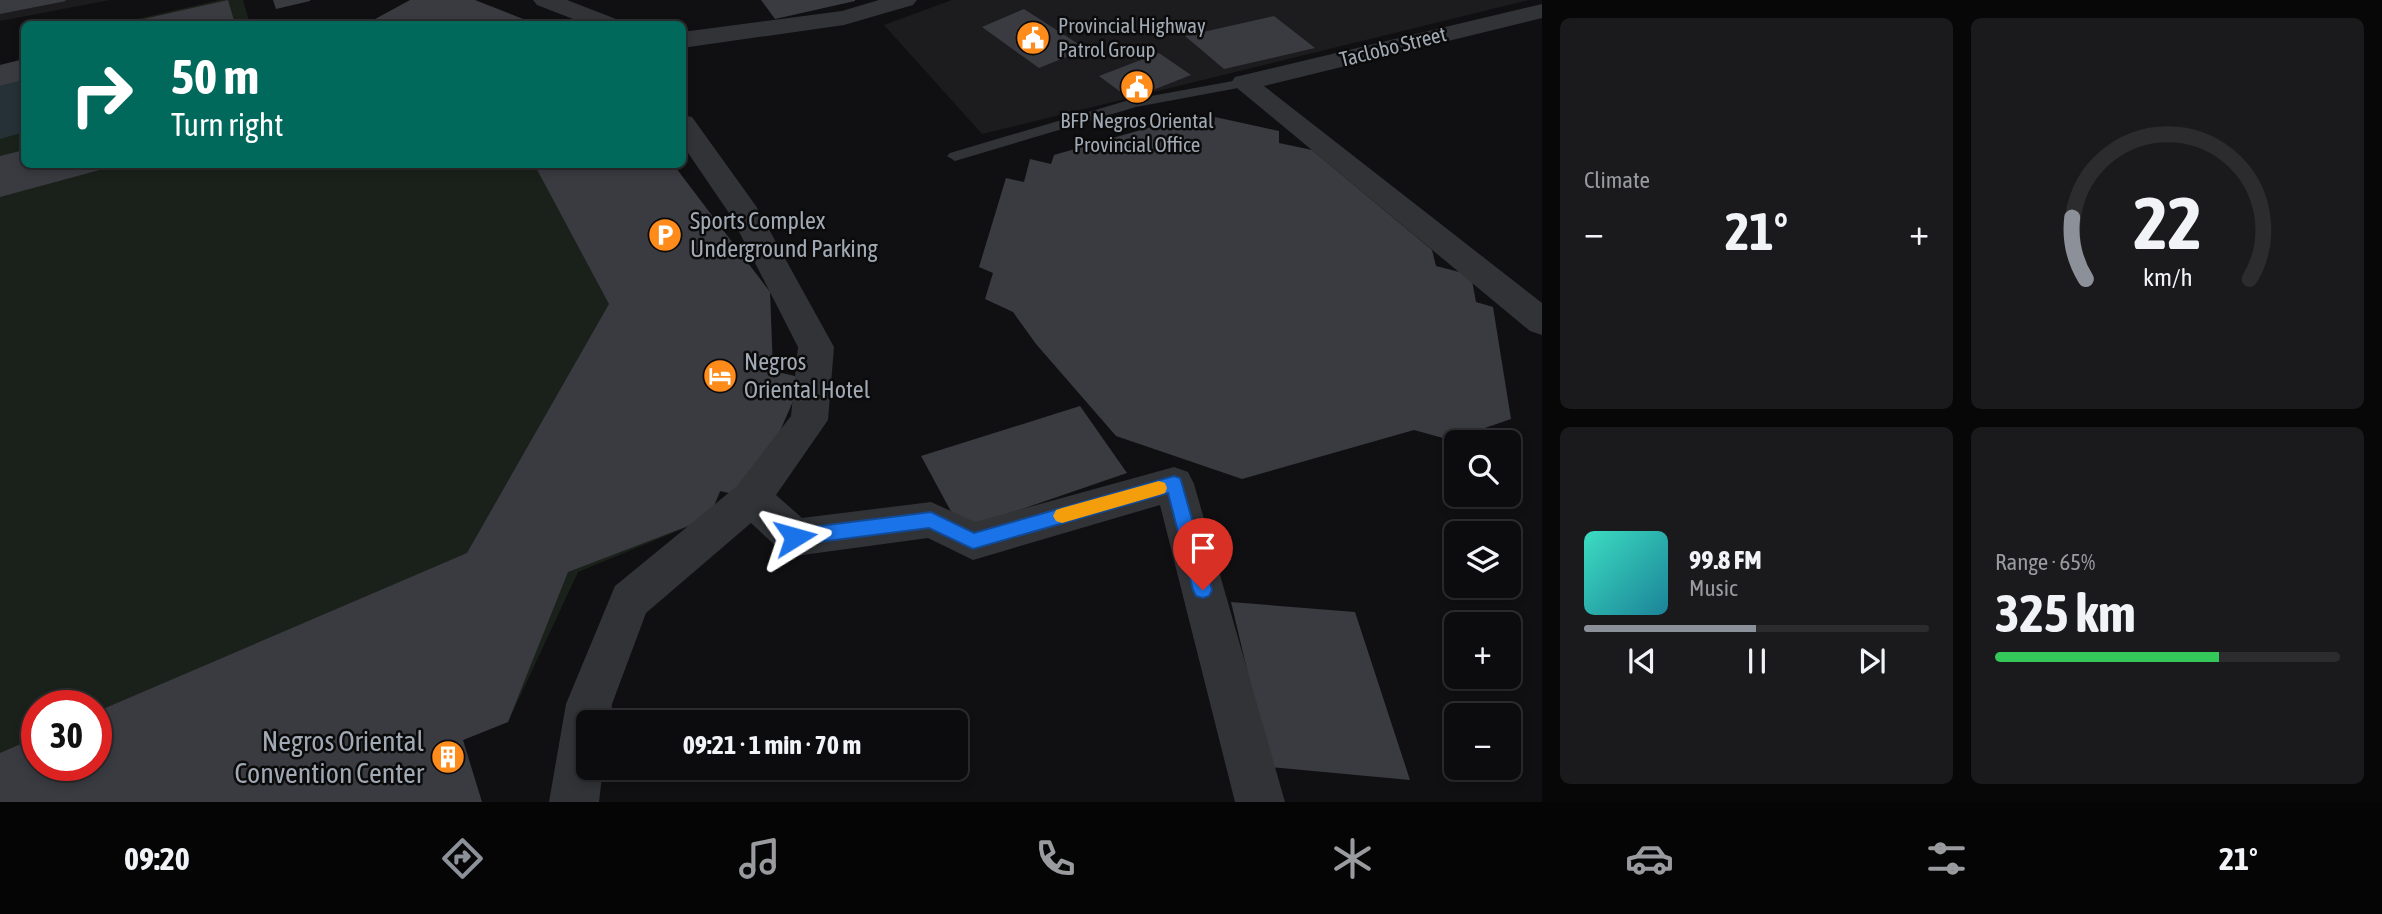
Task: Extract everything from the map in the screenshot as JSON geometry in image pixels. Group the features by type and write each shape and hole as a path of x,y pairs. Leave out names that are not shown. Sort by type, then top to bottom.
{"street":[{"path":"545,0 599,21"},
{"path":"686,39 844,18 905,0"},
{"name":"Taclobo Street","path":"1244,83 1542,11"},
{"path":"1244,83 1542,322"},
{"path":"574,802 589,704 630,600 751,498 809,420 816,347 745,213 686,129"},
{"path":"751,498 795,537 931,520 973,541 1174,484 1261,802"}],"lane":[{"path":"955,156 1134,103 1244,83"}],"shaded area":[{"path":"0,0 110,0 0,21"},
{"path":"220,0 243,0 249,21 128,21"},
{"path":"952,0 1529,0 982,134 884,25"},
{"path":"21,60 21,168 675,168 770,292 773,371 803,378 751,498 721,491 709,518 578,572 508,722 463,740 338,802 0,802 0,65"},
{"path":"21,81 21,133 0,139 0,86"}],"building":[{"path":"0,0 65,0 66,1 0,14"},
{"path":"228,0 234,21 135,21"},
{"path":"273,0 310,0 310,1 276,9"},
{"path":"410,0 475,0 528,21 372,21"},
{"path":"761,0 855,0 855,1 775,19"},
{"name":"Provincial Highway Patrol Group","path":"1024,9 1086,49 1039,68 982,27"},
{"path":"1274,16 1315,48 1224,69 1185,36"},
{"name":"BFP Negros Oriental Provincial Office","path":"1159,53 1191,75 1130,99 1099,76"},
{"path":"21,60 21,81 0,86 0,65"},
{"path":"1215,117 1279,131 1279,143 1312,150 1432,250 1436,266 1471,275 1476,302 1493,307 1511,419 1479,430 1444,430 1444,438 1414,430 1242,479 1116,436 1036,344 1013,312 985,299 993,273 979,267 1006,178 1024,182 1030,159 1051,164 1054,155 1165,123 1180,126 1181,121 1214,128"},
{"path":"21,151 21,168 107,168 0,197 0,156"},
{"path":"536,168 676,168 770,292 773,371 803,378 751,498 720,491 709,518 568,572 508,722 463,740 482,802 0,802 0,753 21,744 21,781 112,781 112,705 467,553 609,304"},
{"path":"1080,406 1127,473 961,530 921,456"},
{"path":"1231,602 1355,612 1410,780 1270,767"}],"slow traffic":[{"path":"1062,516 1159,488"}],"place":[{"name":"Provincial Highway Patrol Group","path":"1033,38"},
{"name":"BFP Negros Oriental Provincial Office","path":"1137,87"},
{"name":"Sports Complex Underground Parking","path":"665,235"},
{"name":"Negros Oriental Hotel","path":"720,376"},
{"name":"Negros Oriental Convention Center","path":"448,757"}],"route":[{"path":"795,537 931,520 973,541 1174,484 1203,590"}]}
